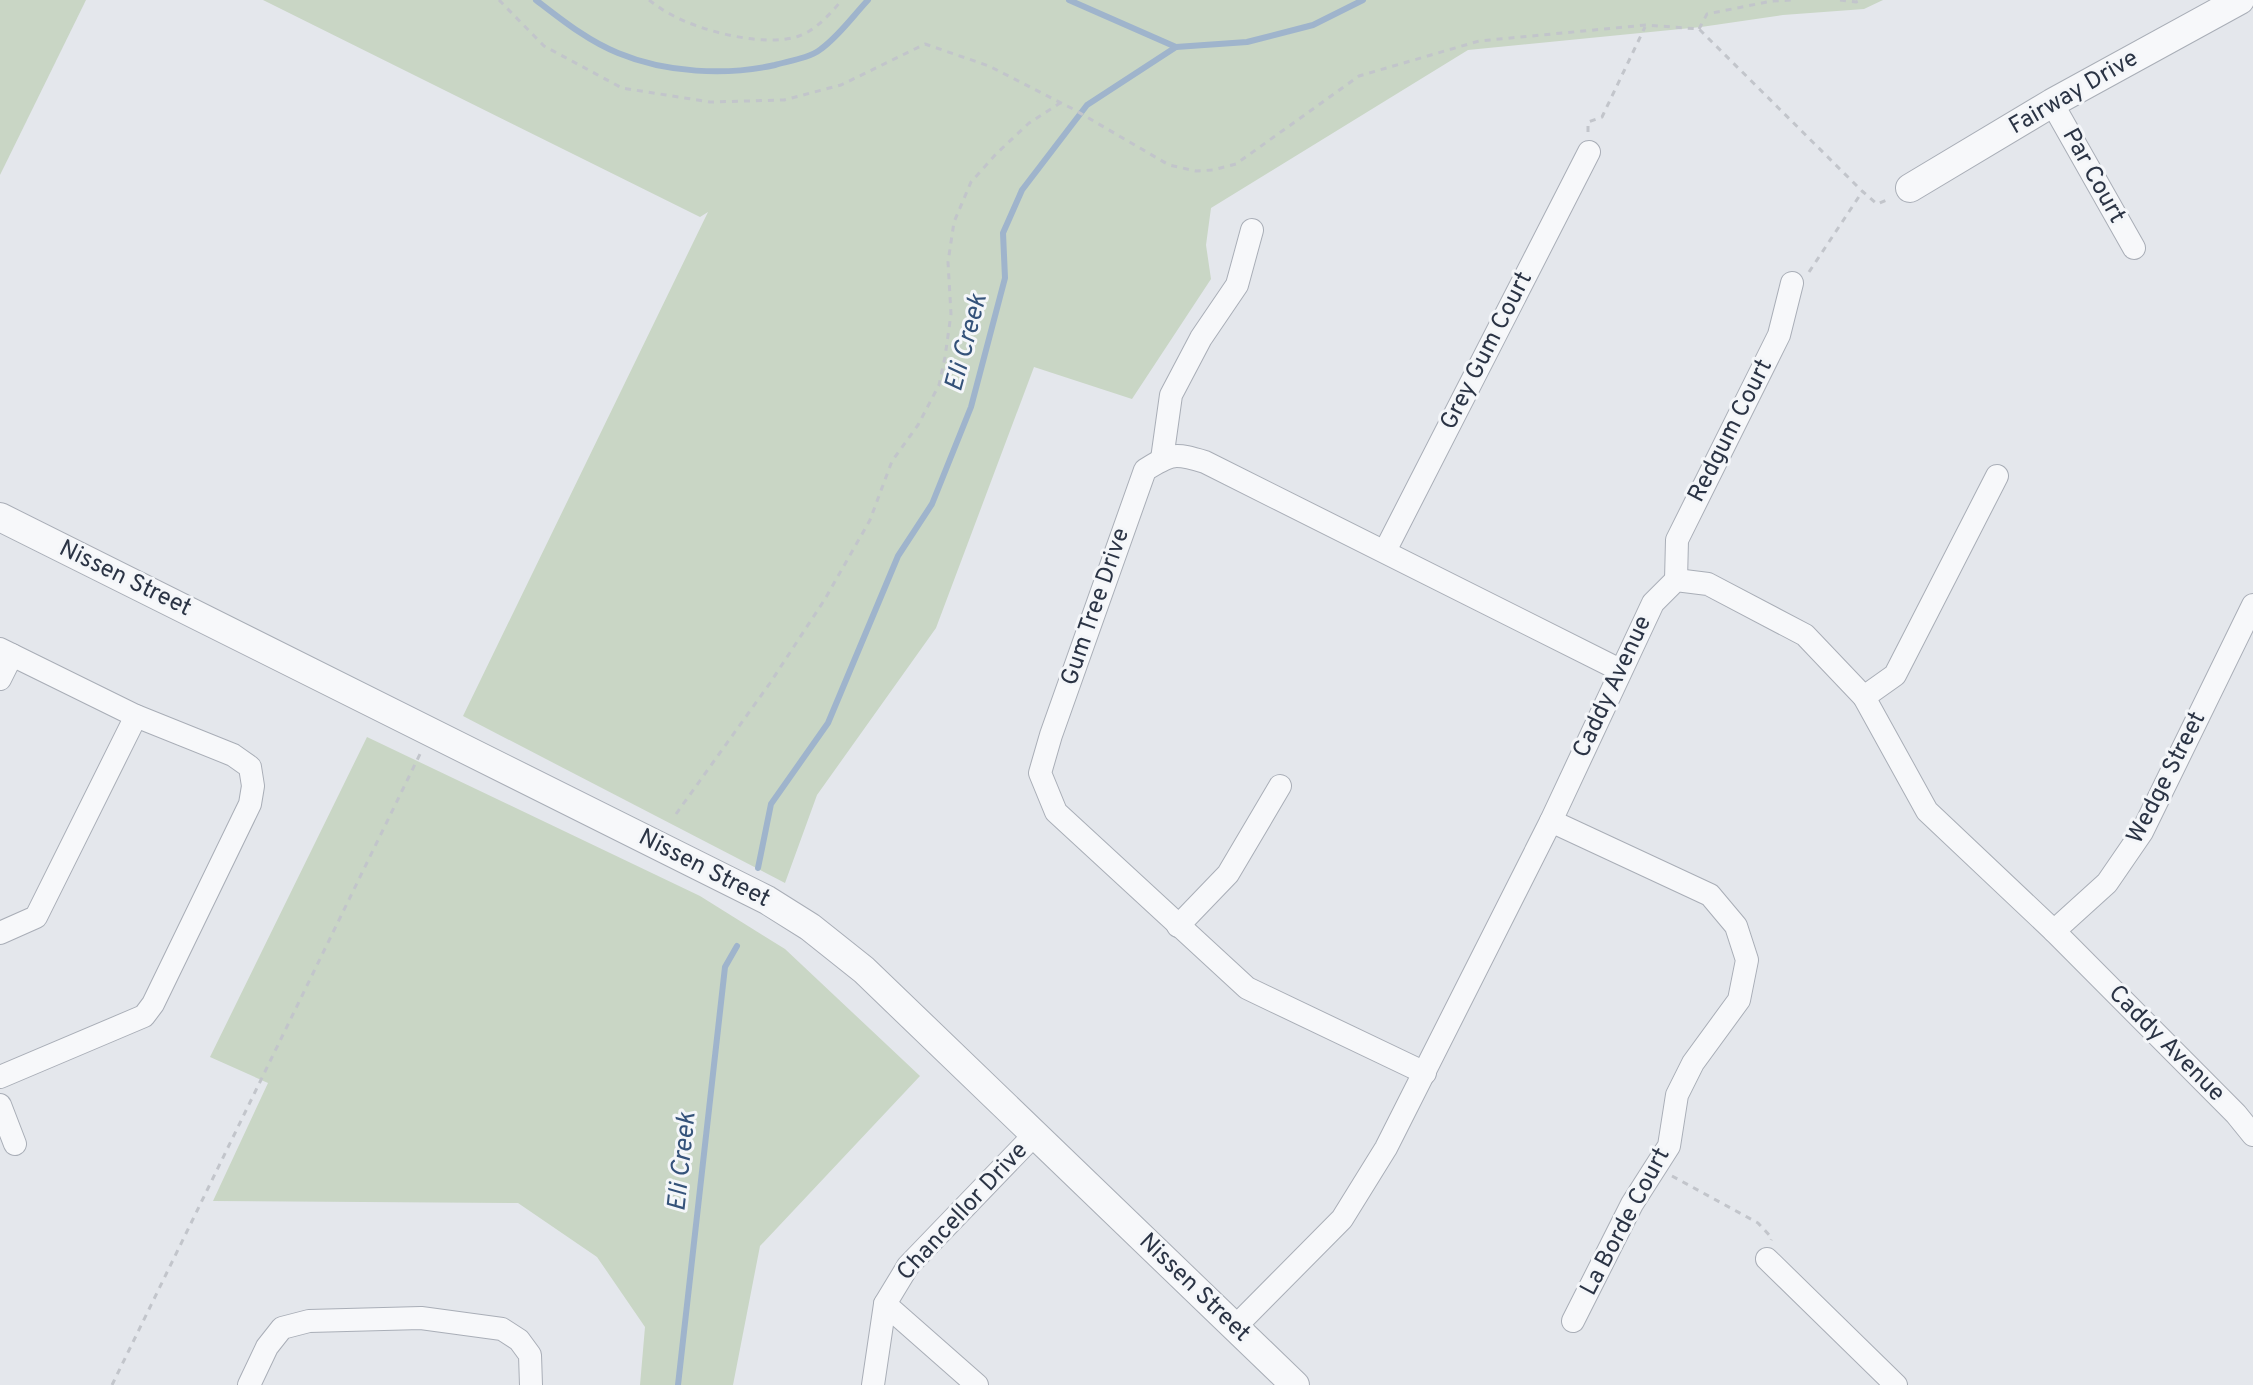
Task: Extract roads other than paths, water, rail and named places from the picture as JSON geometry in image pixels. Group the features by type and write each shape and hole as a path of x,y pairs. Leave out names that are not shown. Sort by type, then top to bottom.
{"street":[{"name":"Fairway Drive","path":"1910,188 2052,103 2240,0"},
{"name":"Par Court","path":"2052,103 2134,248"},
{"name":"Grey Gum Court","path":"1385,551 1589,152"},
{"path":"1252,230 1237,285 1201,338 1171,395 1162,459 1179,454 1205,462 1620,670"},
{"name":"Redgum Court","path":"1676,580 1677,540 1779,335 1792,283"},
{"name":"Gum Tree Drive","path":"1162,459 1145,470 1040,773 1056,812 1247,988 1425,1073"},
{"path":"1864,697 1895,675 1997,476"},
{"name":"Nissen Street","path":"0,517 767,900 810,927 864,970 1295,1385"},
{"name":"Caddy Avenue","path":"1235,1327 1342,1219 1386,1148 1551,821 1653,603 1676,580 1708,584 1805,635 1864,697 1927,811 2054,931 2236,1114 2253,1135"},
{"name":"Wedge Street","path":"2054,931 2107,883 2142,832 2253,605"},
{"path":"0,679 6,652 136,716 233,755 250,767 253,786 250,804 153,1004 144,1016 0,1077"},
{"path":"0,933 36,917 136,716"},
{"path":"1178,926 1228,874 1280,786"},
{"name":"La Borde Court","path":"1551,821 1710,895 1736,926 1747,960 1739,1000 1693,1063 1677,1095 1669,1146 1632,1204 1573,1321"},
{"path":"2236,1114 2253,1099"},
{"path":"0,1105 15,1144"},
{"name":"Chancellor Drive","path":"873,1385 885,1304 908,1266 1036,1133"},
{"path":"1767,1259 1896,1385"},
{"path":"885,1304 977,1385"},
{"path":"249,1385 267,1347 282,1328 309,1321 421,1318 502,1329 519,1340 530,1355 531,1385"}],"waterway":[{"path":"536,0 586,36 618,53 656,65 696,71 737,71 811,55 834,38 868,0"},
{"path":"1069,0 1176,47"},
{"name":"Eli Creek","path":"758,868 771,804 828,723 898,556 932,504 971,407 1005,278 1003,233 1022,190 1087,105 1176,47 1247,42 1313,25 1363,0"},
{"name":"Eli Creek","path":"678,1385 725,967 737,946"}]}
